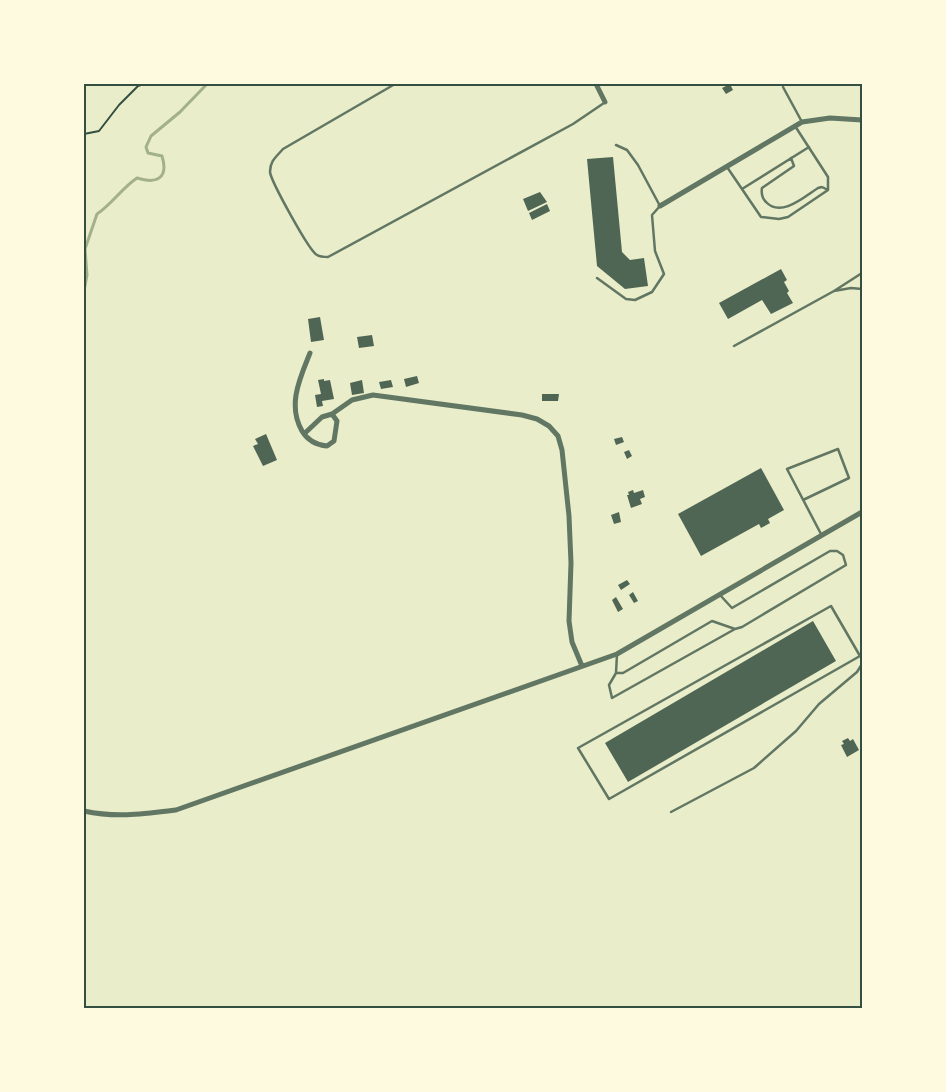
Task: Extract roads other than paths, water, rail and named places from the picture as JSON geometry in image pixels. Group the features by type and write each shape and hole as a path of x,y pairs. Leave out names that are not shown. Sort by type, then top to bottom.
{"street":[{"path":"596,84 605,102"},
{"path":"660,206 802,122 830,118 862,120"},
{"path":"310,353 299,380 294,402 297,422 310,441 327,446 334,440 337,430 337,421 332,414"},
{"path":"304,434 322,417 332,414 352,400 373,395 522,415 537,419 549,426 558,436 562,450 570,516 569,621 572,642 582,666"},
{"path":"84,811 104,815 139,815 176,810 617,654 862,512"}],"lane":[{"path":"395,84 283,150 271,162 270,174 286,206 317,256 328,257 337,253 573,124 605,102"},
{"path":"783,87 802,122"},
{"path":"795,126 828,177 828,190"},
{"path":"597,278 626,299 635,300 652,292 664,274 655,251 652,216 660,206 638,165 627,150 616,145"},
{"path":"742,188 808,147"},
{"path":"791,158 794,166 762,188 761,194 765,201 778,209 786,207 818,188 822,187 828,190"},
{"path":"726,166 761,217 779,219 788,217 828,190"},
{"path":"734,346 834,291 862,273"},
{"path":"834,291 851,288 862,289"},
{"path":"803,500 849,478 838,449 787,469 821,536"},
{"path":"617,654 616,673 609,684 612,698 735,629 742,627 846,565 843,555 837,551 830,551 732,608 720,595"},
{"path":"831,606 861,656 609,799 578,748 831,606"},
{"path":"616,673 623,673 712,621 735,629"},
{"path":"671,812 754,768 796,731 819,704 857,672 862,664"}],"waterway":[{"path":"84,291 87,275 85,249 97,214 137,178 155,180 162,175 164,170 162,156 148,153 146,147 151,136 180,112 207,84"}]}
